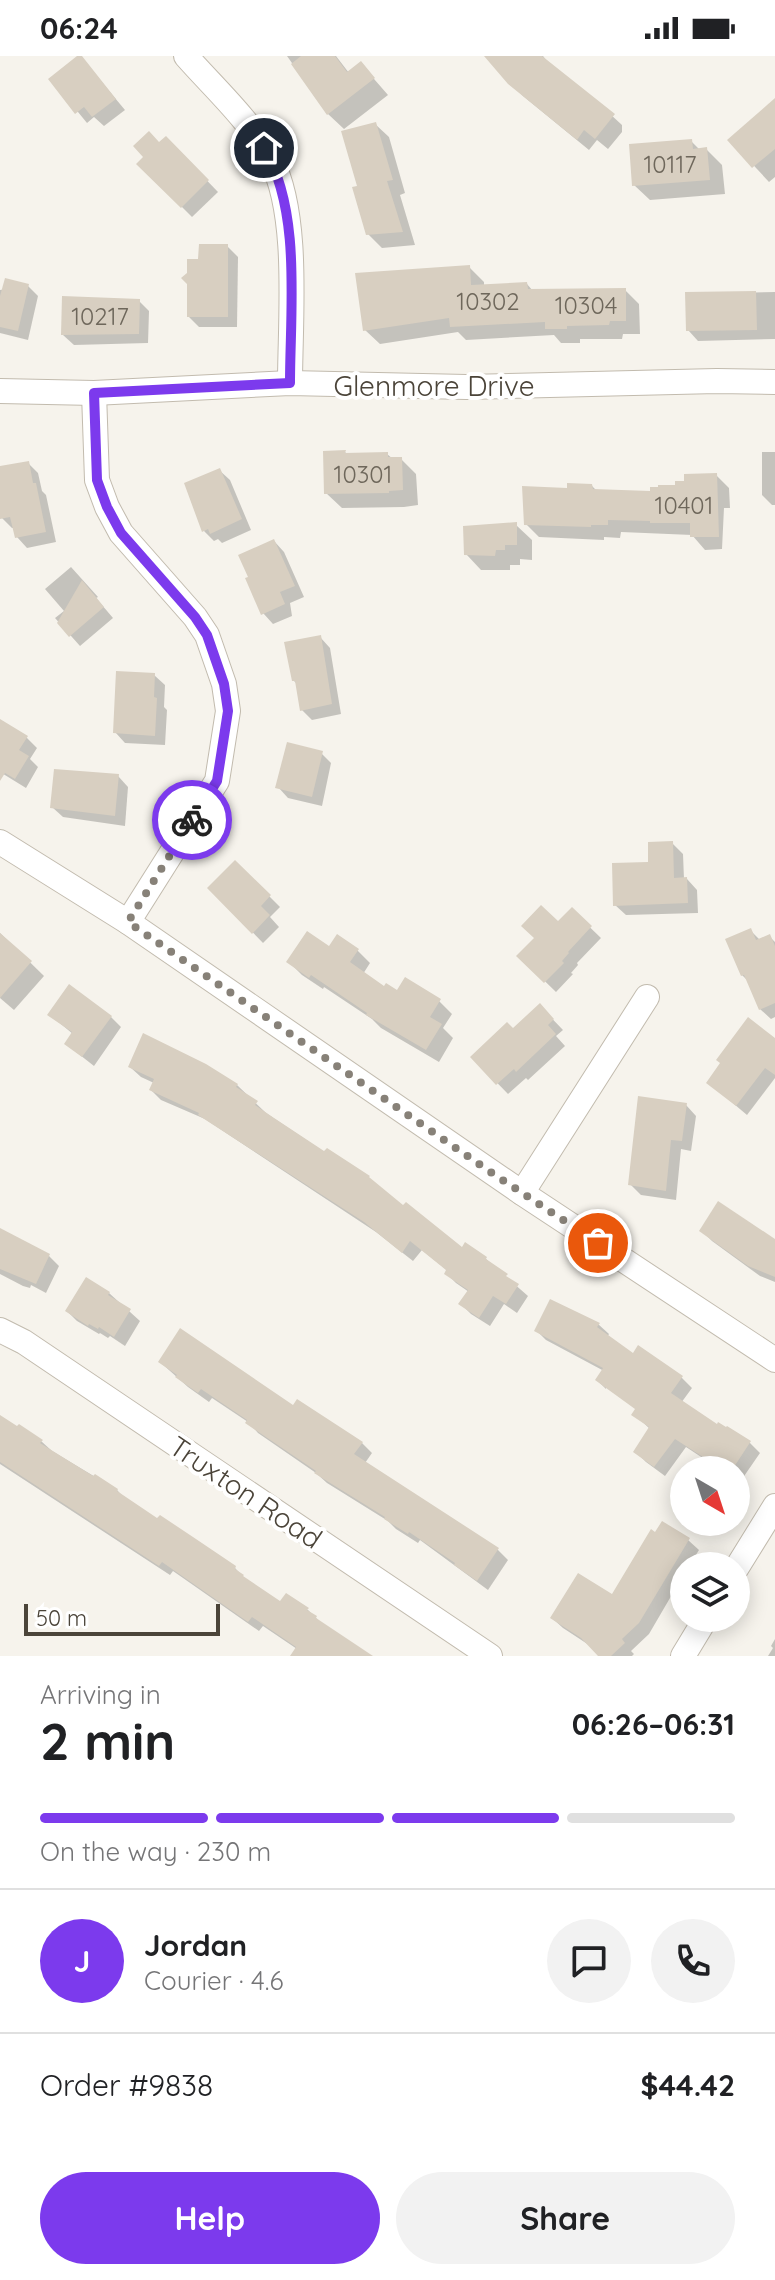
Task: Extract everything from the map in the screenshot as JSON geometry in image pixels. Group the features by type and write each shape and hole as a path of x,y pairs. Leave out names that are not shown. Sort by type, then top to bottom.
{"street":[{"path":"186,56 248,125 279,177 291,253 290,383"},
{"name":"Glenmore Drive","path":"0,391 94,393 290,383 466,387 775,382"},
{"path":"94,393 97,480 107,507 121,533 195,617 207,635 224,684 228,711 217,781 128,922"},
{"path":"0,842 128,922 522,1193 775,1360"},
{"path":"522,1193 647,997"},
{"name":"Truxton Road","path":"0,1330 24,1342 490,1656"},
{"path":"747,1552 775,1506"},
{"path":"683,1656 698,1632"}],"building":[{"path":"77,56 82,56 116,99 92,117 84,107 75,114 48,79"},
{"path":"301,56 335,56 347,72 361,61 375,78 327,115 291,64"},
{"path":"484,56 542,56 615,114 595,139 584,130 577,140 508,84"},
{"path":"775,98 775,149 752,168 727,140"},
{"path":"376,122 393,180 387,181 403,232 366,235 352,187 357,186 341,131"},
{"path":"149,131 159,142 166,136 209,180 181,208 136,164 143,157 133,146"},
{"path":"692,139 693,149 707,147 710,180 632,186 629,144"},
{"path":"199,244 228,244 228,317 187,317 187,284 181,278 187,273 187,259 198,259"},
{"path":"470,265 471,285 527,282 528,289 626,288 626,321 545,329 545,322 450,327 449,318 363,331 355,273"},
{"path":"5,278 29,284 18,331 0,327 0,296"},
{"path":"756,291 757,330 686,331 685,292"},
{"path":"62,296 140,299 139,334 61,335"},
{"path":"346,450 345,453 388,452 388,457 402,457 403,490 324,494 323,451"},
{"path":"29,461 46,532 15,538 10,517 0,519 0,466"},
{"path":"220,468 242,519 210,534 208,529 202,532 184,483"},
{"path":"717,473 719,537 690,537 690,523 608,520 608,525 591,527 524,525 522,486 567,488 567,483 592,484 593,489 650,491 650,487 684,481 684,474"},
{"path":"517,522 517,545 505,545 505,550 496,550 495,556 464,555 463,526"},
{"path":"274,539 295,586 280,592 285,604 261,615 238,555"},
{"path":"82,580 104,607 69,637 57,623"},
{"path":"321,635 332,704 300,711 284,642"},
{"path":"116,671 155,673 155,736 113,733"},
{"path":"0,719 28,736 19,750 29,756 15,779 5,773 0,781"},
{"path":"287,742 323,751 312,797 275,788"},
{"path":"54,769 119,774 115,816 50,808"},
{"path":"673,841 674,878 687,877 688,903 613,906 612,863 648,862 648,842"},
{"path":"235,860 271,895 261,906 270,915 252,934 207,888"},
{"path":"541,905 558,921 572,907 592,926 568,952 562,961 564,963 544,983 516,956 534,938 521,926"},
{"path":"751,928 756,940 770,934 775,946 775,1003 759,1010 725,939"},
{"path":"307,931 329,946 337,934 359,949 350,962 384,986 386,983 397,990 405,977 441,999 430,1017 442,1024 426,1050 286,962"},
{"path":"0,933 32,961 0,998"},
{"path":"69,984 112,1016 82,1057 64,1044 72,1032 47,1015"},
{"path":"540,1003 554,1019 548,1025 556,1034 516,1072 514,1069 496,1085 470,1057 507,1022 513,1028"},
{"path":"748,1017 775,1038 775,1075 765,1068 736,1106 706,1083 720,1063 716,1060"},
{"path":"143,1033 206,1064 238,1084 236,1087 258,1101 255,1105 324,1151 327,1148 370,1176 403,1205 406,1202 462,1247 465,1242 487,1257 519,1284 506,1304 493,1296 479,1318 458,1304 468,1290 444,1274 446,1270 410,1241 402,1253 364,1222 199,1113 149,1090 154,1079 128,1067"},
{"path":"638,1096 687,1103 682,1141 671,1140 666,1191 628,1185"},
{"path":"718,1201 775,1239 775,1277 748,1266 699,1231"},
{"path":"0,1228 50,1254 36,1284 0,1269"},
{"path":"86,1277 131,1309 114,1337 99,1327 88,1326 65,1311"},
{"path":"550,1299 600,1323 597,1327 633,1353 638,1345 683,1376 671,1393 717,1424 727,1426 751,1441 741,1456 701,1456 675,1439 654,1467 633,1452 649,1427 631,1415 635,1409 595,1380 603,1368 534,1331"},
{"path":"180,1328 293,1405 297,1399 363,1442 354,1454 499,1548 477,1581 409,1532 314,1473 316,1471 245,1423 247,1420 201,1389 198,1393 175,1377 177,1375 158,1362"},
{"path":"0,1415 17,1426 19,1424 43,1440 40,1443 93,1476 95,1474 157,1518 160,1515 236,1566 235,1569 243,1576 280,1601 286,1593 309,1608 307,1610 316,1618 373,1656 290,1656 296,1647 252,1617 248,1622 162,1562 159,1566 0,1462"},
{"path":"662,1521 670,1526 670,1536 690,1538 682,1552 670,1552 670,1571 639,1623 622,1639 625,1643 611,1656 598,1656 581,1638 550,1618 578,1573 612,1594 651,1529 655,1532"}],"way so far":[{"path":"192,820 128,922 598,1243"}],"route":[{"path":"192,820 217,781 228,711 224,684 207,635 195,617 121,533 107,507 97,480 94,393 290,383 291,253 279,177 264,148"}]}
